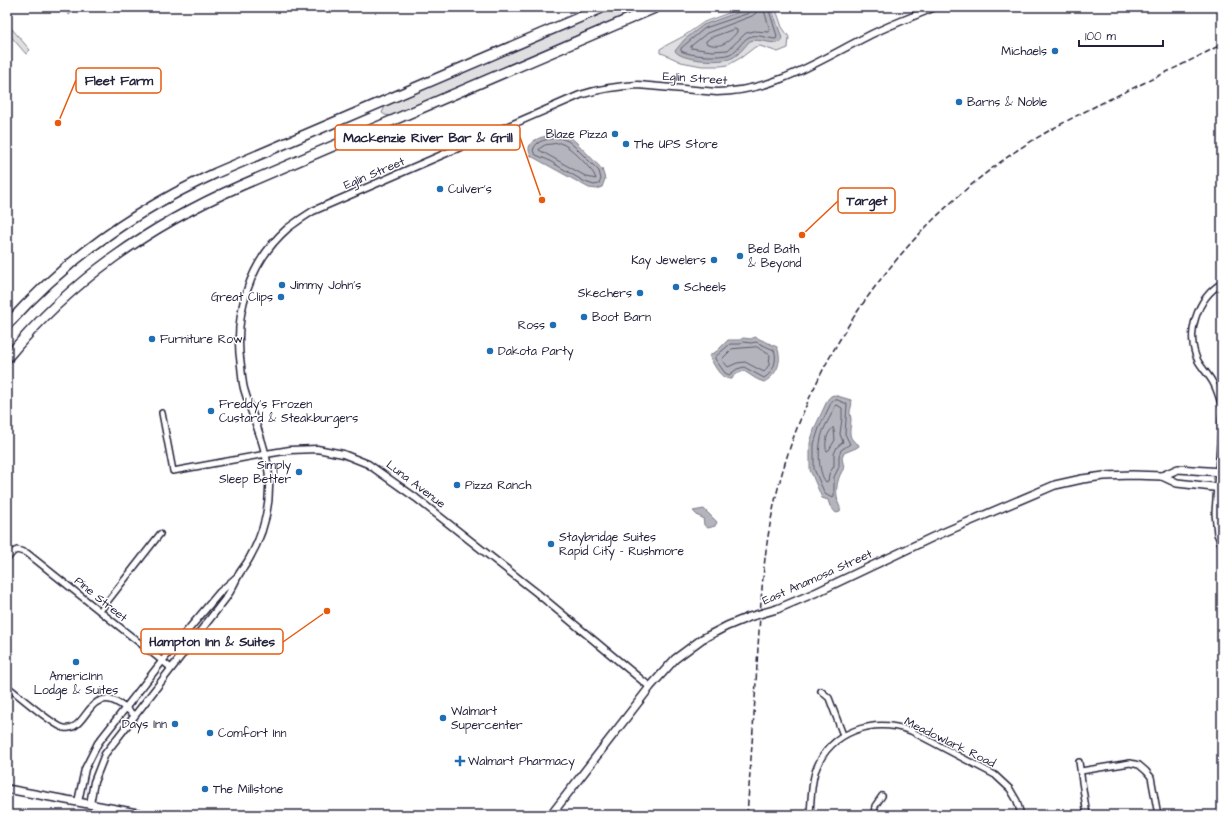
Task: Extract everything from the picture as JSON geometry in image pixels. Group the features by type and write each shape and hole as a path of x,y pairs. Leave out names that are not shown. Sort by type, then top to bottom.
{"highway":[{"path":"7,325 47,285 95,244 131,219 170,195 216,173 604,7"},
{"path":"8,357 45,316 89,276 135,242 178,216 242,185 657,7"}],"main road":[{"name":"East Anamosa Street","path":"1162,476 1178,469 1220,472"},
{"name":"East Anamosa Street","path":"551,815 650,687 675,659 702,639 727,626 749,617 777,609 817,592 933,537 1055,485 1104,476 1132,475 1162,476 1177,483 1220,488"},
{"path":"7,789 148,815"}],"street":[{"name":"Eglin Street","path":"90,804 94,782 101,761 109,748 226,598 254,549 265,520 269,489 266,454 244,390 239,358 238,336 242,306 251,278 264,256 288,228 313,211 580,95 601,89 638,85 730,92 770,84 812,66 870,35 935,7"},
{"path":"1222,283 1208,294 1198,309 1195,317 1193,342 1198,360 1215,387 1222,407"},
{"name":"Luna Avenue","path":"162,413 173,471 290,450 322,449 343,454 373,466 553,606 650,687"},
{"path":"1222,416 1220,488 1215,514 1217,534 1222,546"},
{"path":"100,611 160,534"},
{"name":"Pine Street","path":"7,559 17,550 26,553 171,668"},
{"name":"Eglin Street","path":"78,802 85,768 104,735 162,661 223,589 238,576"},
{"path":"7,686 54,723 63,728 70,728 77,724 91,707 100,701 111,700 126,708 134,715"},
{"path":"821,691 829,698 843,735"},
{"name":"Meadowlark Road","path":"810,815 815,773 829,747 843,735 856,730 883,725 900,727 995,775 1010,789 1017,801 1022,815"},
{"path":"1079,762 1087,815"},
{"path":"1081,771 1130,763 1140,765 1150,777 1158,815"},
{"path":"874,815 875,806 882,796"}],"shaded area":[{"path":"61,7 78,7 69,15"},
{"path":"612,7 643,7 390,116 382,113 386,104"},
{"path":"745,7 775,7 782,27 789,37 788,48 778,52 760,46 755,47 728,65 721,66 702,66 681,62 660,53 660,49 684,36 704,22"},
{"path":"12,29 30,50 26,54 8,33"}],"water":[{"path":"752,7 771,7 782,38 781,42 773,43 758,40 750,41 735,57 727,60 711,61 693,59 685,57 675,51 684,40 703,25"},
{"path":"561,134 570,137 602,169 605,179 602,187 597,189 589,188 531,156 529,150 533,141 550,135"},
{"path":"755,337 777,347 779,352 779,362 778,367 772,376 764,382 756,379 744,371 734,375 732,379 724,377 715,367 709,356 717,351 728,340 740,340 743,338 751,339"},
{"path":"834,395 851,400 851,436 854,442 859,446 844,453 842,458 844,468 838,480 837,489 840,512 836,513 830,506 828,500 822,498 810,470 810,443 815,427 828,399"},
{"path":"704,509 717,522 715,526 708,528 704,525 703,518 698,516 693,511"}],"railway":[{"path":"747,815 761,596 773,510 787,456 807,404 831,355 860,307 894,263 931,222 972,184 1016,151 1066,121 1222,44"}],"place":[{"name":"Michaels","path":"1055,51"},
{"name":"Barns & Noble","path":"959,102"},
{"name":"Fleet Farm","path":"58,123"},
{"name":"Blaze Pizza","path":"615,134"},
{"name":"The UPS Store","path":"626,144"},
{"name":"Culver's","path":"440,189"},
{"name":"Mackenzie River Bar & Grill","path":"542,200"},
{"name":"Target","path":"802,235"},
{"name":"Bed Bath & Beyond","path":"740,256"},
{"name":"Kay Jewelers","path":"714,260"},
{"name":"Jimmy John's","path":"282,285"},
{"name":"Scheels","path":"676,287"},
{"name":"Skechers","path":"640,293"},
{"name":"Great Clips","path":"281,297"},
{"name":"Boot Barn","path":"584,317"},
{"name":"Ross","path":"553,325"},
{"name":"Furniture Row","path":"152,339"},
{"name":"Dakota Party","path":"490,351"},
{"name":"Freddy's Frozen Custard & Steakburgers","path":"211,411"},
{"name":"Simply Sleep Better","path":"299,472"},
{"name":"Pizza Ranch","path":"457,485"},
{"name":"Staybridge Suites Rapid City - Rushmore","path":"551,544"},
{"name":"Hampton Inn & Suites","path":"327,611"},
{"name":"AmericInn Lodge & Suites","path":"76,662"},
{"name":"Walmart Supercenter","path":"443,718"},
{"name":"Days Inn","path":"175,724"},
{"name":"Comfort Inn","path":"210,733"},
{"name":"Walmart Pharmacy","path":"460,761"},
{"name":"The Millstone","path":"205,789"}]}
